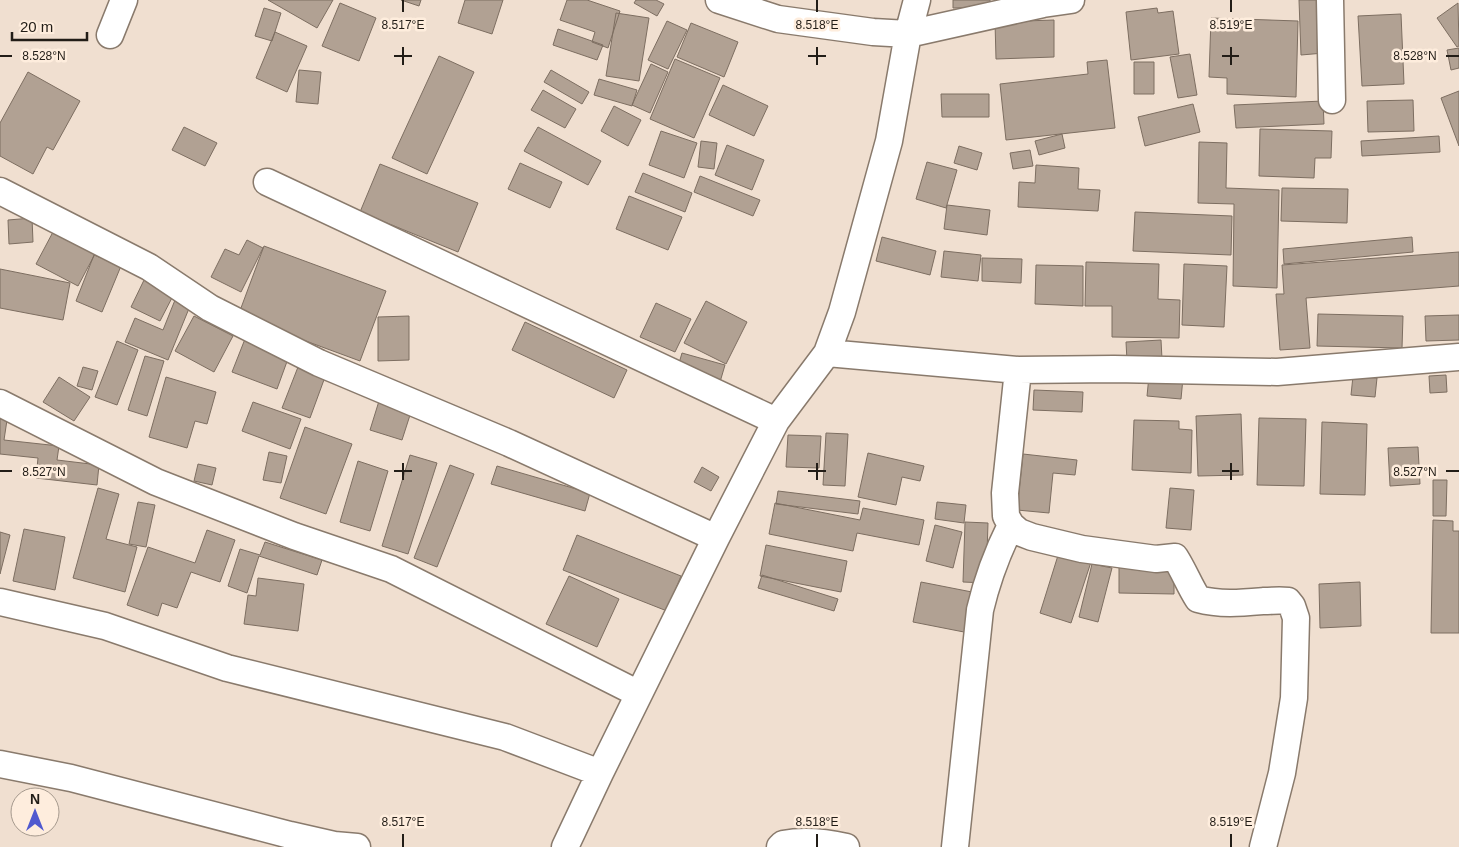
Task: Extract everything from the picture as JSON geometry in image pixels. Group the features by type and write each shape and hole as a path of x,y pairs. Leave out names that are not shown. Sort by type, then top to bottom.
{"street":[{"path":"110,35 124,0"},
{"path":"719,0 778,19 873,32 908,34 1043,4 1071,0"},
{"path":"566,847 600,773 776,421 827,353 842,312 888,141 908,34 917,0"},
{"path":"1330,0 1332,100"},
{"path":"267,182 776,421"},
{"path":"0,191 149,267 210,308 319,363 509,443 716,538"},
{"path":"827,353 1018,370 1114,369 1277,372 1459,357"},
{"path":"1018,370 1005,493 1006,516 1010,525 1019,532 1032,537 1082,549 1156,559 1175,557 1184,570 1187,582 1198,598 1210,602 1231,604 1278,599 1288,601 1292,606 1296,618 1294,698 1282,773 1263,847"},
{"path":"0,404 156,482 294,536 391,569 640,694"},
{"path":"955,847 980,610 995,558 1010,525"},
{"path":"0,602 105,626 227,668 505,736 600,773"},
{"path":"0,764 71,778 290,835 334,845 357,847"},
{"path":"780,847 783,844 805,840 822,841 846,847"}],"building":[{"path":"268,0 333,0 317,28"},
{"path":"401,0 421,0 419,6"},
{"path":"465,0 503,0 492,34 458,23"},
{"path":"567,0 587,0 620,11 608,48 592,42 595,32 560,20"},
{"path":"636,0 656,0 664,4 657,16 634,3"},
{"path":"953,0 990,0 991,7 953,8"},
{"path":"1299,0 1322,0 1324,53 1301,55"},
{"path":"340,3 376,18 359,61 322,46"},
{"path":"1458,3 1459,46 1457,47 1437,18"},
{"path":"264,8 281,13 272,41 255,36"},
{"path":"1157,8 1158,13 1173,11 1179,54 1131,60 1126,12"},
{"path":"616,13 649,18 639,81 606,76"},
{"path":"1401,14 1404,84 1362,86 1358,16"},
{"path":"1211,18 1298,21 1296,97 1227,94 1227,78 1209,77"},
{"path":"1054,20 1054,57 996,59 995,22"},
{"path":"667,21 687,30 668,69 648,60"},
{"path":"691,23 738,42 724,77 677,57"},
{"path":"558,29 603,45 597,60 553,45"},
{"path":"275,32 307,46 287,92 256,78"},
{"path":"1459,48 1459,68 1451,70 1447,50"},
{"path":"1190,54 1197,95 1178,98 1170,57"},
{"path":"439,56 474,72 427,174 392,158"},
{"path":"675,59 720,78 694,138 650,119"},
{"path":"1107,60 1115,128 1006,140 1000,84 1088,74 1087,62"},
{"path":"1134,62 1154,62 1154,94 1134,94"},
{"path":"651,64 668,72 650,113 632,105"},
{"path":"299,70 321,72 318,104 296,102"},
{"path":"551,70 589,92 582,104 544,82"},
{"path":"28,72 80,101 53,150 47,147 33,174 0,156 0,123"},
{"path":"599,79 637,90 632,106 594,95"},
{"path":"723,85 768,106 754,136 709,115"},
{"path":"543,90 576,109 565,128 531,110"},
{"path":"1459,91 1459,146 1441,98"},
{"path":"941,94 989,94 989,117 942,117"},
{"path":"1413,100 1414,131 1368,132 1367,101"},
{"path":"1323,101 1324,124 1236,128 1234,105"},
{"path":"1193,104 1200,132 1145,146 1138,117"},
{"path":"614,106 641,120 628,146 601,131"},
{"path":"184,127 217,143 205,166 172,150"},
{"path":"538,127 601,161 588,185 524,151"},
{"path":"1260,129 1332,131 1331,158 1315,158 1314,178 1259,176"},
{"path":"661,131 697,143 684,178 649,165"},
{"path":"1062,134 1065,148 1039,155 1035,141"},
{"path":"1439,136 1440,152 1362,156 1361,141"},
{"path":"701,141 717,143 714,169 698,167"},
{"path":"1199,142 1227,143 1226,188 1279,190 1277,288 1233,286 1234,204 1198,203"},
{"path":"727,145 764,160 752,190 715,175"},
{"path":"959,146 982,153 977,170 954,163"},
{"path":"1030,150 1033,166 1013,169 1010,153"},
{"path":"927,162 957,170 946,208 916,199"},
{"path":"520,163 562,182 550,208 508,189"},
{"path":"380,164 478,203 458,252 360,212"},
{"path":"1036,165 1079,168 1078,189 1100,190 1098,211 1018,207 1019,182 1035,183"},
{"path":"643,173 692,193 685,212 635,192"},
{"path":"700,176 760,200 753,216 694,192"},
{"path":"1282,188 1348,189 1347,223 1281,221"},
{"path":"629,196 682,217 668,250 616,229"},
{"path":"947,205 990,210 987,235 944,229"},
{"path":"1135,212 1232,216 1231,255 1133,251"},
{"path":"32,218 33,242 9,244 8,220"},
{"path":"53,232 95,254 78,286 36,264"},
{"path":"882,237 936,251 930,275 876,261"},
{"path":"1412,237 1413,252 1284,264 1283,249"},
{"path":"247,240 263,248 241,292 211,277 225,249 239,255"},
{"path":"264,246 386,291 360,361 238,316"},
{"path":"944,251 981,255 978,281 941,277"},
{"path":"1459,252 1459,286 1306,298 1310,348 1280,350 1276,294 1284,294 1282,265"},
{"path":"94,255 121,266 102,312 76,301"},
{"path":"982,258 1022,259 1021,283 982,281"},
{"path":"1086,262 1159,264 1158,299 1180,300 1179,338 1112,337 1112,306 1085,306"},
{"path":"1184,264 1227,266 1224,327 1182,325"},
{"path":"1036,265 1083,266 1083,306 1035,304"},
{"path":"0,269 70,283 63,320 0,308"},
{"path":"145,278 175,292 160,321 131,307"},
{"path":"175,300 190,306 168,360 125,342 135,318 163,330"},
{"path":"706,301 747,322 726,364 684,343"},
{"path":"656,303 691,319 675,352 640,337"},
{"path":"1318,314 1403,316 1402,348 1317,346"},
{"path":"1459,315 1459,340 1426,341 1425,316"},
{"path":"194,316 233,336 214,372 175,351"},
{"path":"409,316 409,360 378,361 378,317"},
{"path":"525,322 627,370 614,398 512,350"},
{"path":"245,339 289,356 277,389 232,372"},
{"path":"1161,340 1162,359 1127,361 1126,342"},
{"path":"117,341 138,350 117,405 95,397"},
{"path":"682,353 725,365 720,382 677,370"},
{"path":"145,356 164,361 147,416 128,410"},
{"path":"83,367 98,371 92,390 77,386"},
{"path":"298,367 325,377 310,418 282,408"},
{"path":"1446,375 1447,392 1430,393 1429,376"},
{"path":"1149,376 1183,378 1181,399 1147,396"},
{"path":"1353,376 1377,378 1375,397 1351,395"},
{"path":"59,377 90,397 74,421 43,402"},
{"path":"166,377 216,392 207,424 195,421 187,448 149,437"},
{"path":"1034,390 1083,392 1082,412 1033,410"},
{"path":"379,401 411,412 402,440 370,430"},
{"path":"253,402 301,419 290,449 242,431"},
{"path":"1241,414 1243,475 1198,476 1196,416"},
{"path":"1259,418 1306,419 1304,486 1257,485"},
{"path":"0,419 7,420 4,440 59,446 57,460 99,465 97,485 36,478 38,458 0,454"},
{"path":"1134,420 1179,421 1179,429 1192,430 1191,473 1132,470"},
{"path":"1322,422 1367,424 1365,495 1320,494"},
{"path":"305,427 352,444 326,514 280,498"},
{"path":"826,433 848,434 845,486 823,485"},
{"path":"788,435 821,436 819,468 786,467"},
{"path":"1418,447 1420,484 1390,486 1388,448"},
{"path":"269,452 287,456 281,483 263,480"},
{"path":"868,453 924,466 920,481 902,477 896,505 858,497"},
{"path":"1023,454 1077,460 1075,475 1053,473 1049,513 1017,510"},
{"path":"410,455 437,463 408,554 382,546"},
{"path":"358,461 388,471 370,531 340,522"},
{"path":"198,464 216,468 212,485 194,481"},
{"path":"450,465 474,474 437,567 414,558"},
{"path":"497,466 590,493 585,511 491,484"},
{"path":"702,467 719,477 711,491 694,482"},
{"path":"1433,480 1447,480 1446,516 1433,516"},
{"path":"98,488 119,494 106,539 137,547 125,592 73,578"},
{"path":"1170,488 1194,490 1191,530 1166,528"},
{"path":"778,491 860,501 858,514 776,504"},
{"path":"138,502 155,505 146,547 129,544"},
{"path":"937,502 966,505 964,523 935,519"},
{"path":"775,503 860,520 863,508 924,520 919,545 857,533 853,551 769,534"},
{"path":"1433,520 1453,521 1453,531 1459,531 1459,633 1431,633"},
{"path":"965,522 988,523 986,583 963,582"},
{"path":"935,525 962,532 953,568 926,561"},
{"path":"24,529 65,537 55,590 13,581"},
{"path":"207,530 235,540 220,582 191,572 177,608 162,603 158,616 127,605 148,547 195,563"},
{"path":"0,532 10,535 0,574"},
{"path":"577,535 681,576 667,611 563,570"},
{"path":"265,542 322,560 317,575 259,556 247,593 228,586 240,549 260,555"},
{"path":"766,545 847,561 841,592 760,576"},
{"path":"1060,549 1092,559 1071,623 1040,613"},
{"path":"1092,564 1112,568 1098,622 1079,617"},
{"path":"1119,566 1174,567 1174,594 1119,593"},
{"path":"762,575 838,599 834,611 758,588"},
{"path":"569,576 619,599 597,647 546,624"},
{"path":"258,578 304,584 298,631 244,624 248,595 256,596"},
{"path":"921,582 977,593 969,633 913,622"},
{"path":"1360,582 1361,626 1320,628 1319,584"}]}
